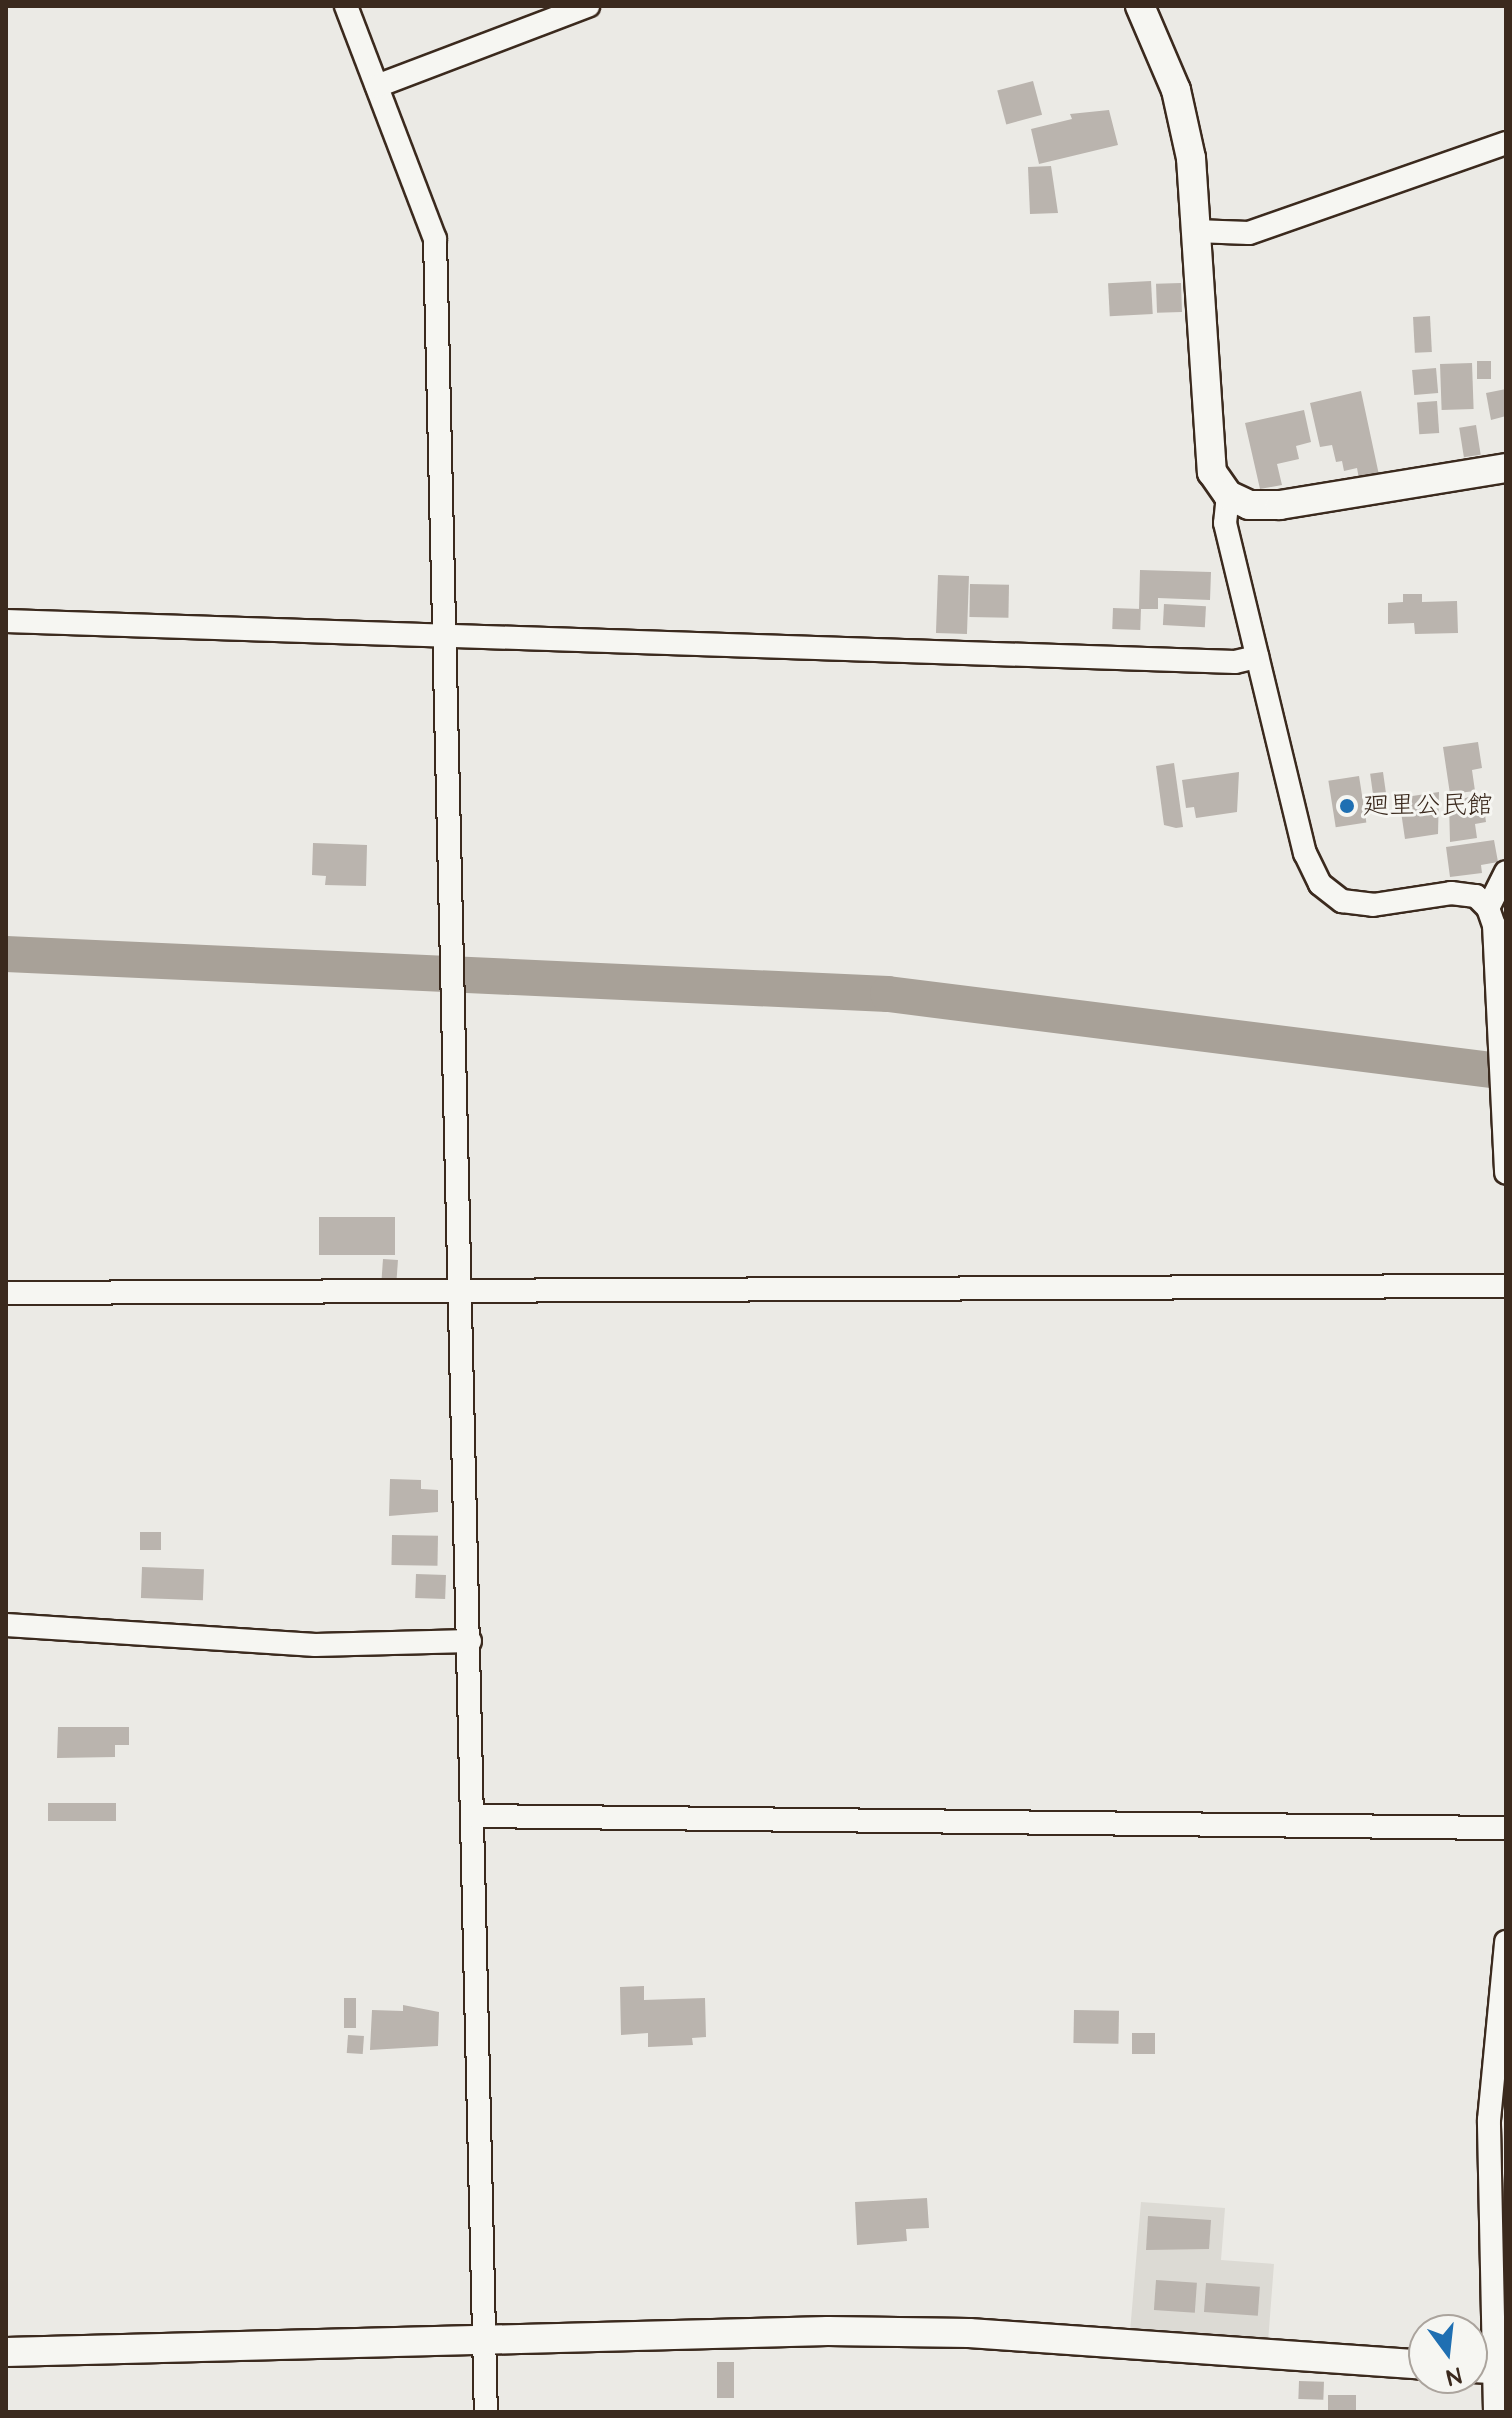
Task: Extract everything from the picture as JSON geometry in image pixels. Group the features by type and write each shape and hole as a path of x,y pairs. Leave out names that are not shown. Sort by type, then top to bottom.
{"street":[{"path":"346,6 435,239 456,993 486,2412"},
{"path":"377,86 588,6"},
{"path":"1140,6 1176,90 1191,158 1212,472 1228,495 1249,505 1280,505 1506,468"},
{"path":"1195,231 1249,233 1506,143"},
{"path":"1228,495 1225,523 1305,853 1320,884 1342,901 1373,905 1451,893 1476,896 1488,908 1494,925 1503,1058 1506,1173"},
{"path":"6,621 1219,661 1257,657"},
{"path":"1488,908 1506,872"},
{"path":"6,1293 1506,1286"},
{"path":"6,1625 315,1645 470,1641"},
{"path":"473,1816 1506,1828"},
{"path":"1495,2412 1490,2110 1506,1942"},
{"path":"6,2352 485,2340 969,2333 1408,2364"}],"shaded area":[{"path":"1141,2202 1225,2208 1221,2260 1274,2264 1268,2342 1130,2332"}],"building":[{"path":"1033,81 1042,115 1006,124 997,91"},
{"path":"1109,110 1118,145 1039,164 1031,129 1072,119 1070,114"},
{"path":"1051,166 1058,213 1030,214 1028,167"},
{"path":"1151,281 1153,314 1110,316 1108,283"},
{"path":"1181,283 1182,312 1157,313 1156,284"},
{"path":"1430,316 1432,352 1415,353 1413,317"},
{"path":"1477,361 1491,361 1491,379 1477,379"},
{"path":"1472,363 1474,409 1442,410 1440,364"},
{"path":"1436,368 1438,393 1414,395 1412,370"},
{"path":"1506,389 1506,416 1491,420 1486,393"},
{"path":"1361,391 1379,475 1359,479 1357,468 1344,471 1342,461 1336,462 1332,445 1320,447 1310,403"},
{"path":"1437,401 1439,433 1419,434 1417,402"},
{"path":"1304,410 1311,442 1296,446 1299,459 1277,464 1282,485 1260,489 1245,423"},
{"path":"1476,425 1481,455 1464,457 1459,428"},
{"path":"1140,570 1211,572 1210,600 1158,598 1158,609 1139,609"},
{"path":"938,575 969,576 967,634 936,633"},
{"path":"970,584 1009,585 1008,618 969,617"},
{"path":"1403,594 1422,594 1422,602 1457,601 1458,633 1415,634 1414,623 1388,624 1388,603 1403,602"},
{"path":"1164,604 1206,606 1205,627 1163,625"},
{"path":"1113,608 1141,609 1140,630 1112,629"},
{"path":"1478,742 1482,768 1472,770 1475,791 1450,794 1443,747"},
{"path":"1174,763 1183,827 1176,828 1164,825 1156,766"},
{"path":"1239,772 1237,812 1196,818 1194,807 1186,808 1182,780"},
{"path":"1383,772 1387,800 1374,802 1370,774"},
{"path":"1359,776 1366,822 1336,827 1328,781"},
{"path":"1439,792 1438,834 1405,839 1399,798"},
{"path":"1482,793 1486,822 1475,824 1477,838 1450,842 1449,803"},
{"path":"1494,840 1498,862 1481,865 1482,873 1450,877 1446,847"},
{"path":"313,843 367,845 366,886 325,885 326,876 312,875"},
{"path":"319,1217 395,1217 395,1255 319,1255"},
{"path":"383,1259 398,1260 396,1281 382,1280"},
{"path":"390,1479 421,1480 421,1489 438,1490 438,1512 389,1516"},
{"path":"140,1532 161,1532 161,1550 140,1550"},
{"path":"392,1535 438,1536 437,1566 391,1565"},
{"path":"142,1567 204,1569 203,1600 141,1598"},
{"path":"416,1574 446,1575 445,1599 415,1598"},
{"path":"58,1727 129,1727 129,1745 115,1745 115,1757 57,1758"},
{"path":"48,1803 116,1803 116,1821 48,1821"},
{"path":"644,1986 644,2000 705,1998 706,2037 692,2038 693,2045 648,2047 648,2033 621,2035 620,1987"},
{"path":"344,1998 356,1998 356,2028 344,2028"},
{"path":"403,2005 439,2012 438,2046 370,2050 372,2010 403,2011"},
{"path":"1074,2010 1119,2011 1118,2044 1073,2043"},
{"path":"1132,2033 1155,2033 1155,2054 1132,2054"},
{"path":"348,2035 364,2036 363,2054 347,2053"},
{"path":"927,2198 929,2228 906,2229 907,2241 857,2245 855,2202"},
{"path":"1148,2216 1211,2220 1209,2249 1146,2250"},
{"path":"1156,2280 1197,2283 1195,2313 1154,2310"},
{"path":"1206,2283 1260,2287 1258,2316 1204,2312"},
{"path":"717,2362 734,2362 734,2398 717,2398"},
{"path":"1299,2381 1324,2382 1323,2400 1298,2399"},
{"path":"1328,2395 1356,2395 1356,2412 1328,2412"}],"waterway":[{"path":"6,954 888,994 1506,1072"}],"place":[{"name":"廻里公民館","path":"1347,806"}]}
